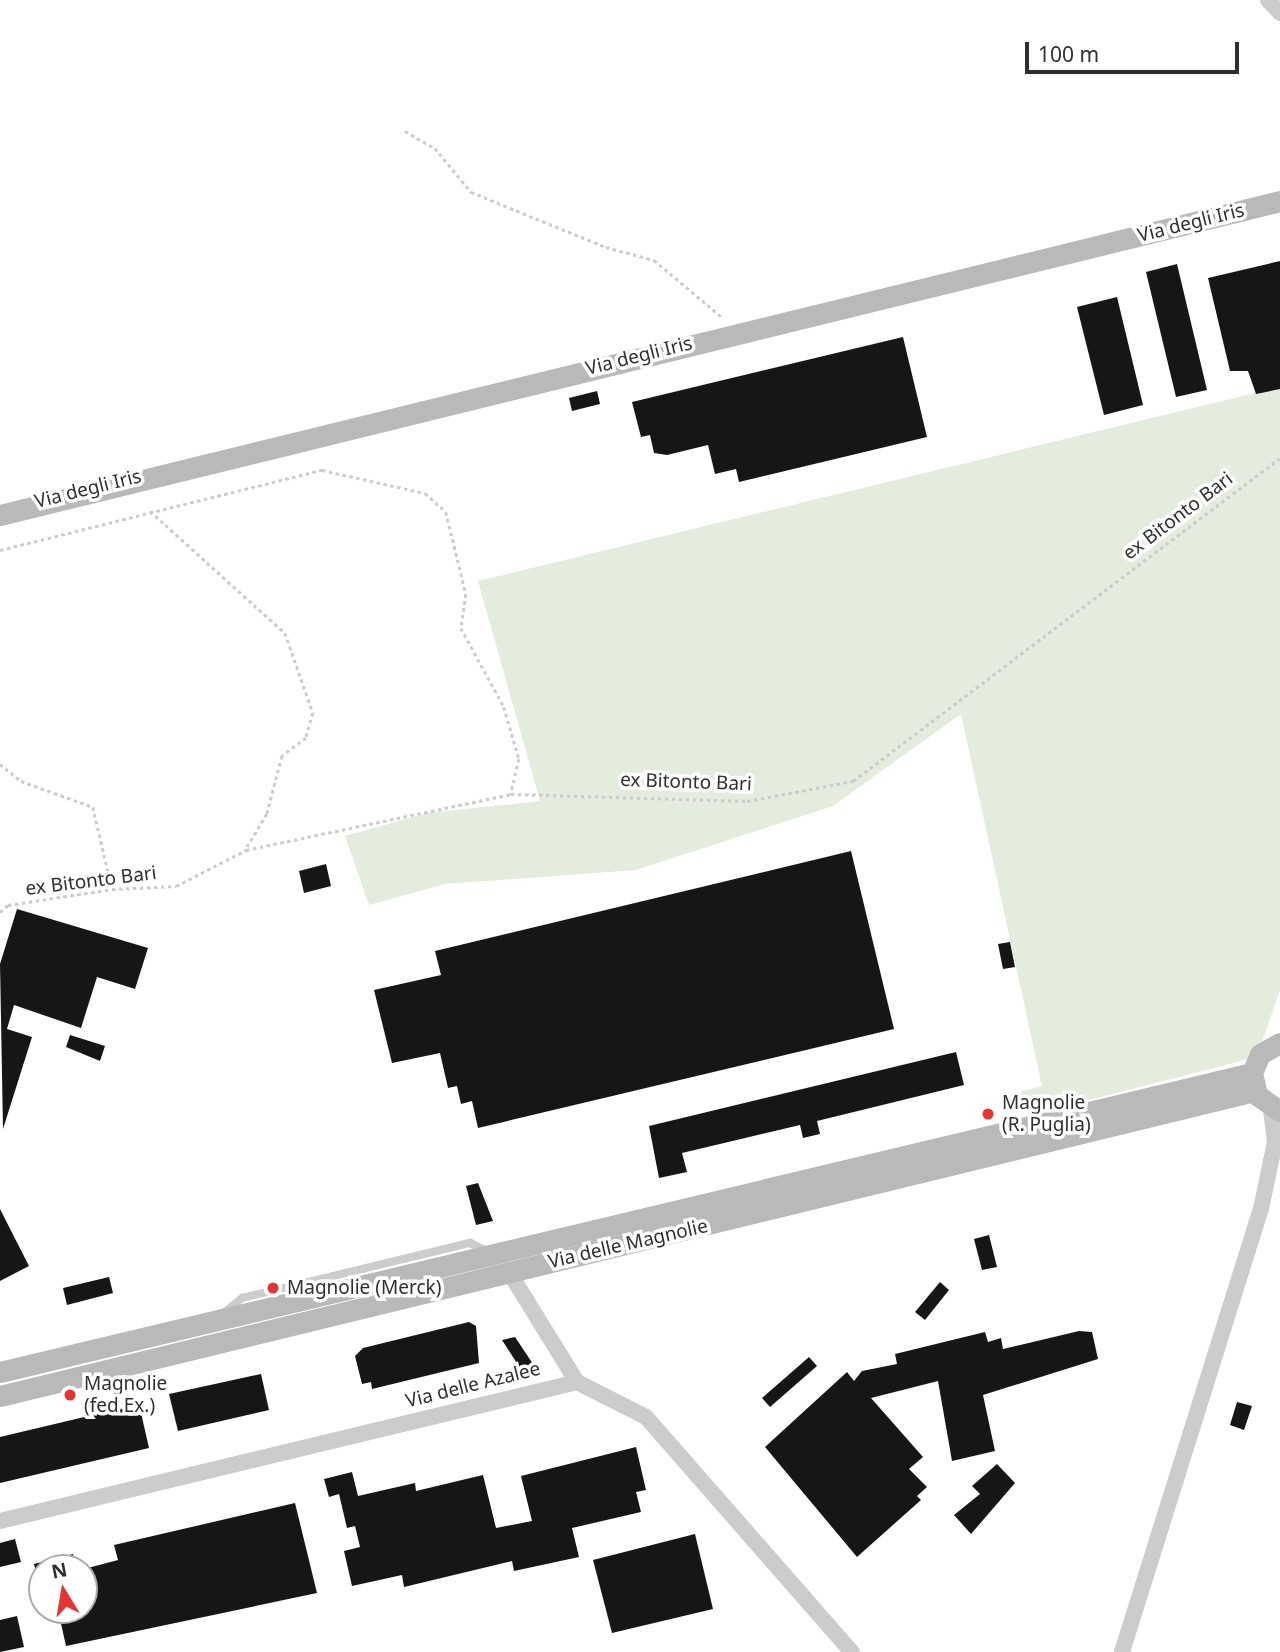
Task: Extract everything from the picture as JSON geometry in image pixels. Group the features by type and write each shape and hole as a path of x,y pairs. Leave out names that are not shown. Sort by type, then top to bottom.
{"street":[{"path":"1268,0 1280,13"},
{"name":"Via degli Iris","path":"0,515 1280,201"},
{"path":"1122,1652 1261,1209 1277,1139 1276,1109 1254,1082 1260,1055 1280,1043"},
{"name":"Via delle Magnolie","path":"0,1396 500,1267 1254,1082"},
{"path":"500,1267 577,1382 646,1417 852,1652"},
{"name":"Via delle Magnolie","path":"0,1372 215,1321 500,1267"},
{"name":"Via delle Azalee","path":"0,1521 577,1382"}],"path":[{"path":"405,131 435,148 471,192 606,247 654,260 739,332"},
{"name":"ex Bitonto Bari","path":"0,912 8,905 112,889 176,886 246,850 511,794 747,801 853,781 1280,458"},
{"path":"0,550 322,470 425,493 446,512 466,594 461,628 503,707 519,759 511,794"},
{"path":"150,511 285,633 313,713 306,738 282,756 267,814 246,850"},
{"path":"0,764 21,780 93,807 112,889"}],"green space":[{"path":"1280,387 1280,990 1262,1042 1249,1059 1034,1114 1011,1094 1042,1086 961,714 833,806 636,870 445,884 369,905 345,836 427,813 540,801 478,581"}],"building":[{"path":"1280,261 1280,389 1256,394 1248,371 1230,371 1208,278"},
{"path":"1177,264 1207,390 1176,397 1146,272"},
{"path":"1117,297 1143,405 1104,415 1077,307"},
{"path":"903,337 927,437 739,482 736,469 715,474 708,445 667,455 654,453 650,435 641,437 632,402"},
{"path":"597,391 600,404 572,411 569,398"},
{"path":"851,851 894,1029 478,1128 472,1101 461,1104 457,1086 448,1088 440,1053 392,1063 374,990 441,975 435,951"},
{"path":"326,864 331,886 304,893 299,871"},
{"path":"17,909 148,948 135,989 97,977 81,1028 14,1005 7,1029 32,1037 3,1129 0,964"},
{"path":"1010,942 1015,967 1003,969 998,944"},
{"path":"70,1035 105,1046 100,1061 66,1047"},
{"path":"956,1052 964,1085 817,1121 820,1134 803,1138 800,1125 682,1153 687,1172 659,1178 649,1126"},
{"path":"478,1183 493,1221 476,1225 466,1186"},
{"path":"0,1209 29,1266 0,1281"},
{"path":"989,1235 997,1267 982,1270 974,1239"},
{"path":"109,1277 113,1293 67,1305 63,1288"},
{"path":"940,1282 949,1290 925,1320 915,1312"},
{"path":"469,1322 476,1326 479,1363 372,1389 371,1382 362,1384 355,1356 363,1348"},
{"path":"1079,1331 1092,1332 1098,1359 983,1395 995,1451 952,1461 938,1381 871,1398 923,1457 909,1469 927,1487 917,1496 921,1500 857,1557 765,1447 847,1372 854,1381 862,1371 897,1364 895,1354 985,1332 988,1342 1001,1338 1003,1349"},
{"path":"515,1337 533,1364 520,1368 502,1340"},
{"path":"809,1357 817,1366 770,1407 762,1398"},
{"path":"261,1374 269,1410 178,1431 169,1394"},
{"path":"1237,1402 1252,1406 1244,1430 1230,1425"},
{"path":"139,1404 149,1448 0,1483 0,1437"},
{"path":"636,1447 646,1490 636,1492 641,1512 572,1528 579,1557 514,1571 512,1561 404,1587 402,1575 352,1586 344,1551 360,1547 355,1526 347,1528 339,1494 329,1497 324,1479 352,1472 358,1496 415,1483 416,1491 483,1475 496,1528 532,1521 521,1476"},
{"path":"997,1464 1015,1483 971,1534 954,1515 980,1494 972,1486"},
{"path":"295,1503 317,1593 66,1646 61,1624 98,1624 98,1565 118,1560 114,1545"},
{"path":"695,1534 713,1609 612,1633 593,1560"},
{"path":"15,1539 21,1562 0,1567 0,1543"},
{"path":"17,1616 24,1647 0,1652 0,1620"}],"place":[{"name":"Magnolie (R. Puglia)","path":"988,1114"},
{"name":"Magnolie (Merck)","path":"273,1288"},
{"name":"Magnolie (fed.Ex.)","path":"70,1395"}]}
